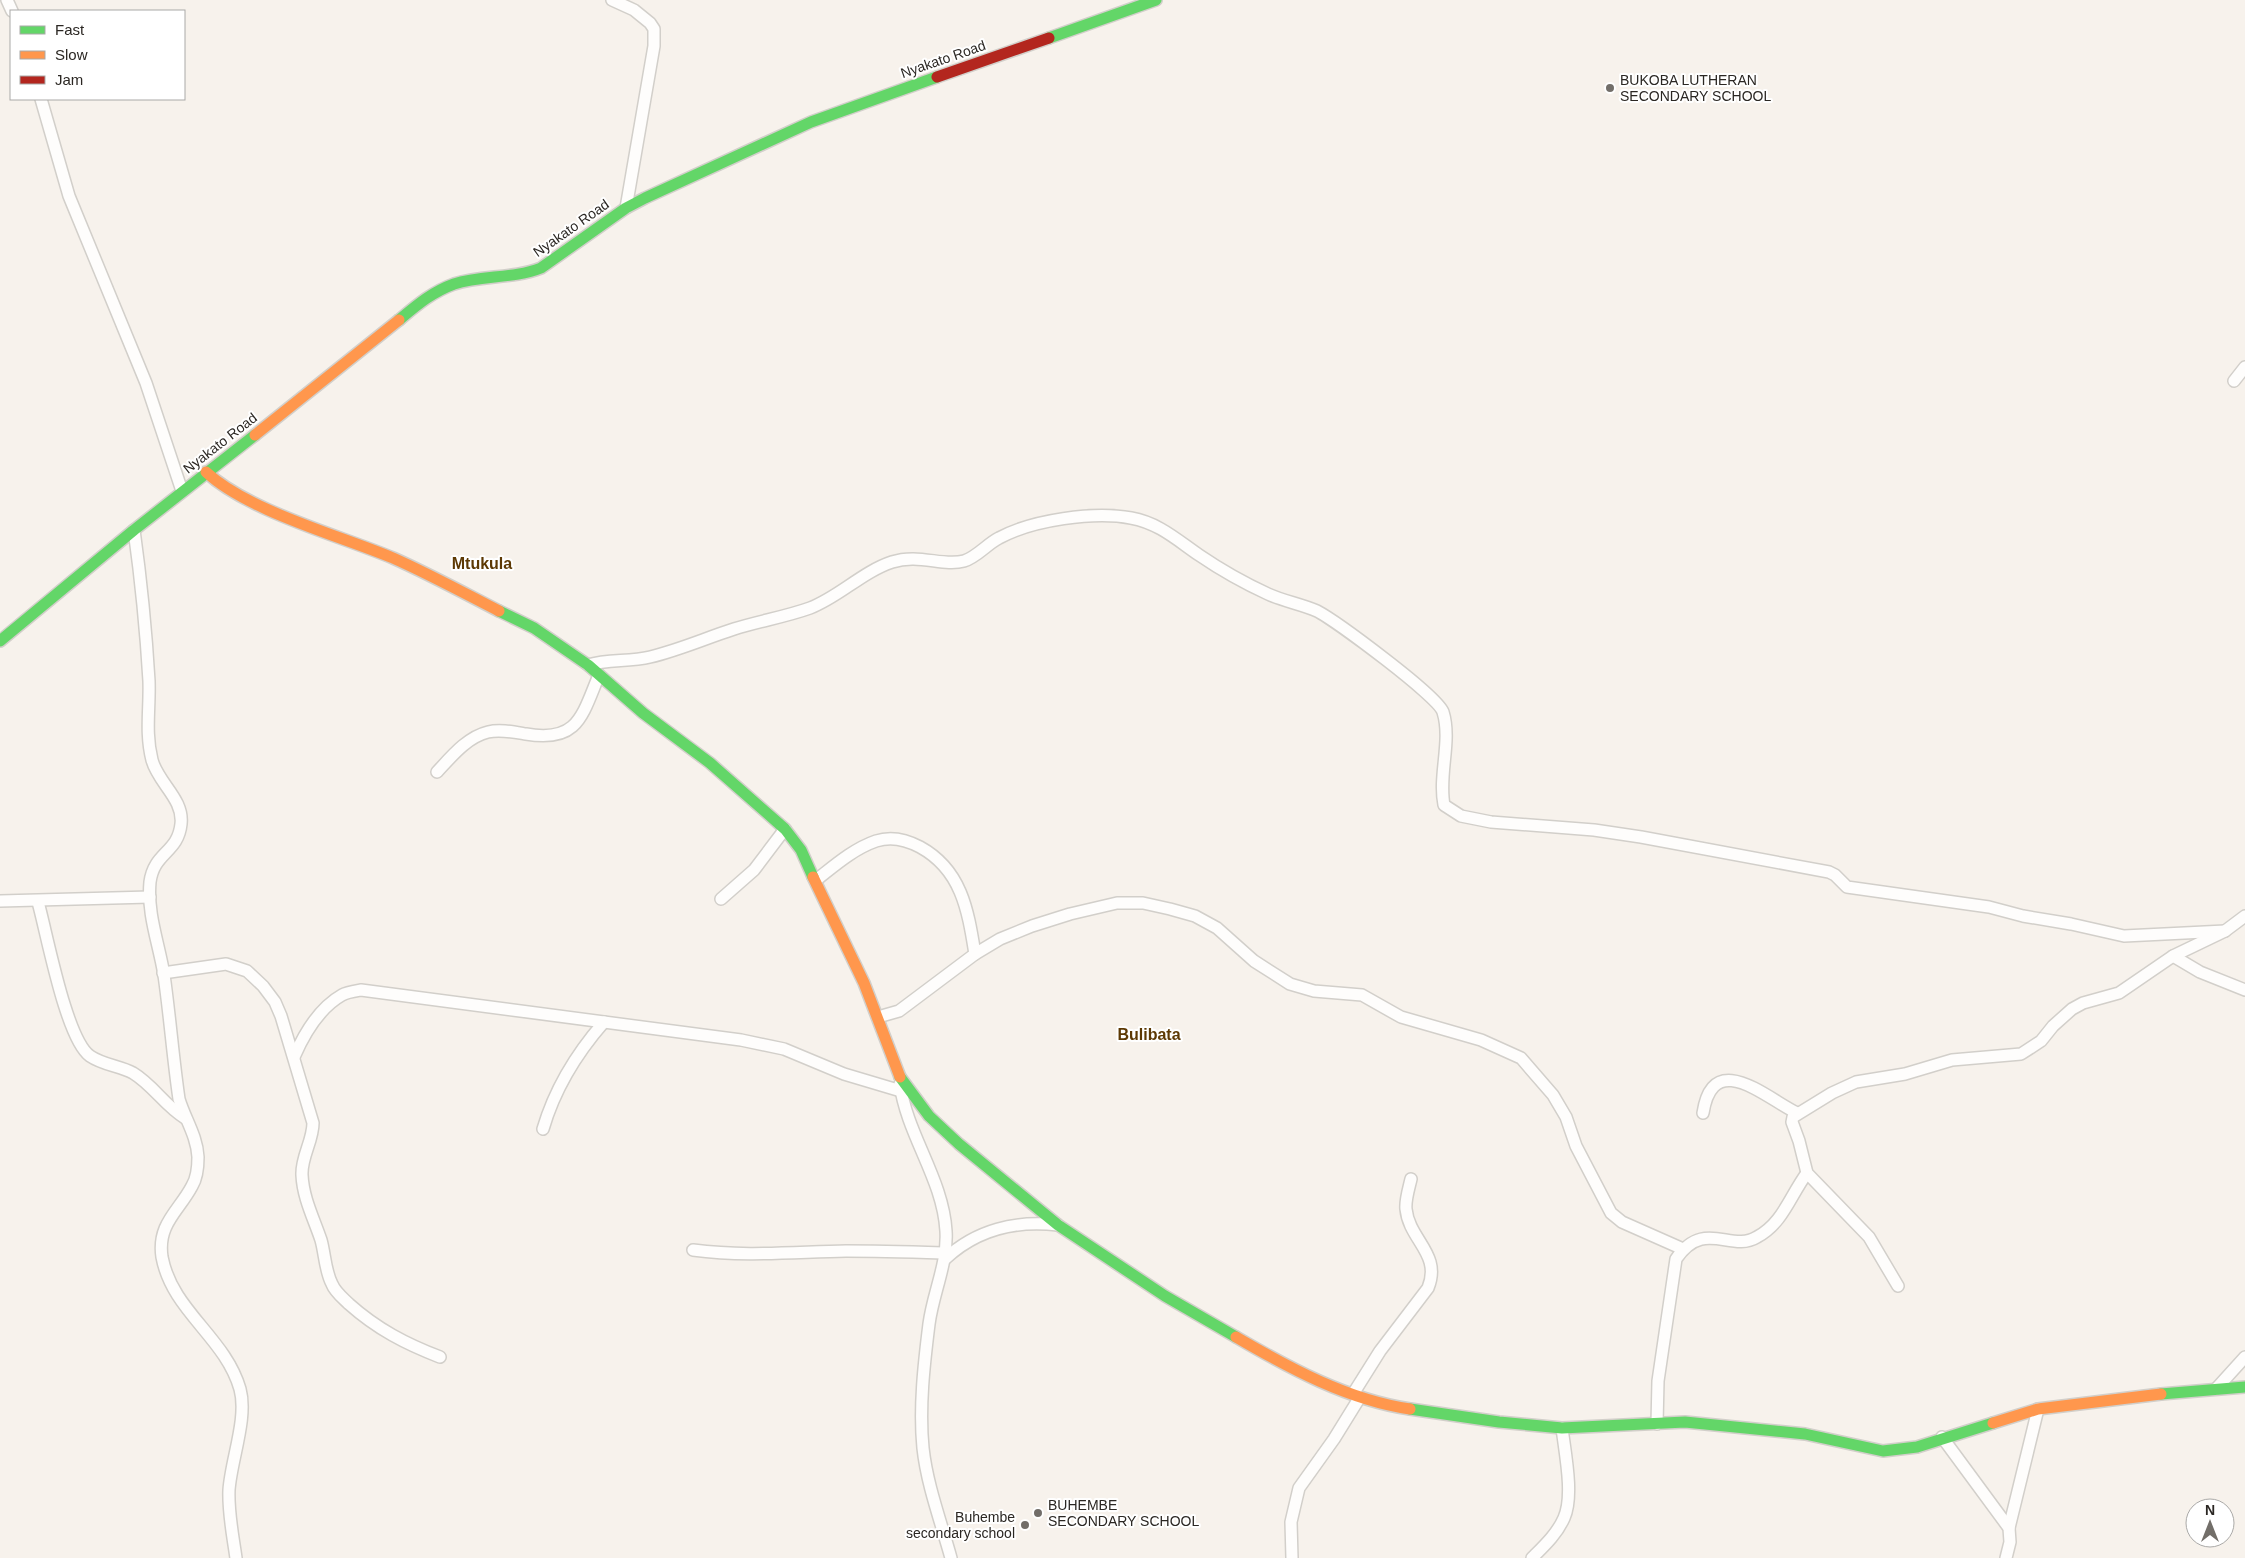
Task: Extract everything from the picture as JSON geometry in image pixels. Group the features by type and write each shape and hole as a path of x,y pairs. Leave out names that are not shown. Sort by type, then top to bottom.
{"street":[{"path":"612,0 644,16 654,29 654,46 626,208"},
{"name":"Nyakato Road","path":"0,641 182,491 378,338 427,296 455,284 528,273 541,268 626,208 811,122 1156,0"},
{"path":"41,100 69,196 146,383 182,491"},
{"path":"2234,381 2245,367"},
{"path":"206,472 219,484 244,497 285,516 394,559 534,628 588,665 643,713 710,763 784,829 801,850 878,1017 899,1075 906,1114 940,1199 947,1233 945,1256 929,1323 922,1431 928,1475 951,1558"},
{"path":"588,665 604,661 652,656 737,628 807,608 834,596 891,562 924,558 965,561 999,538 1018,529 1045,522 1080,518 1127,517 1146,521 1171,534 1232,577 1269,594 1319,612 1390,664 1436,701 1444,714 1442,790 1444,805 1461,816 1491,822 1594,830 1703,848 1829,872 1835,875 1847,887 1989,907 2023,916 2071,924 2112,934 2140,936 2225,931"},
{"path":"134,530 146,626 149,684 149,746 154,764 179,804 181,824 175,844 156,862 150,897 151,919 163,973 177,1084 185,1118 194,1136 198,1156 193,1186 175,1209 166,1226 161,1242 162,1258 172,1285 188,1311 216,1342 235,1372 241,1392 241,1414 229,1492 236,1558"},
{"path":"437,772 457,751 487,732 499,731 551,736 567,733 576,724 599,675"},
{"path":"721,900 754,870 784,829"},
{"path":"816,880 836,864 870,844 892,838 911,842 932,854 950,870 961,892 970,919 975,954"},
{"path":"0,901 38,902 150,897"},
{"path":"38,902 60,988 80,1046 90,1056 133,1073 145,1082 170,1108 185,1118"},
{"path":"878,1017 898,1011 909,1005 975,954 1000,939 1032,926 1070,914 1117,903 1143,903 1195,916 1217,928 1254,961 1290,984 1314,990 1362,995 1400,1017 1481,1040 1521,1058 1553,1095 1566,1117 1576,1146 1611,1213 1622,1222 1683,1249"},
{"path":"1898,1286 1869,1237 1806,1173 1800,1141 1792,1122 1793,1117 1797,1113 1856,1082 1904,1074 1952,1060 2021,1054 2041,1041 2053,1026 2072,1009 2083,1003 2119,993 2173,956 2225,931 2245,916"},
{"path":"2173,956 2200,972 2245,990"},
{"path":"163,973 226,964 248,970 276,1002 313,1124 311,1141 303,1162 304,1190 321,1241 332,1285 339,1295 380,1330 405,1344 440,1357"},
{"path":"294,1058 308,1030 322,1010 343,994 361,990 666,1029 784,1049 852,1076 901,1091"},
{"path":"543,1129 554,1097 565,1075 579,1051 604,1022"},
{"path":"899,1075 917,1102 941,1127 1058,1225 1165,1296 1278,1361 1356,1395 1396,1408 1562,1428 1686,1422 1767,1428 1805,1434 1883,1451 1916,1447 1942,1437 2038,1409 2117,1398 2245,1386"},
{"path":"1703,1113 1705,1100 1710,1090 1718,1083 1727,1080 1738,1081 1764,1093 1797,1113"},
{"path":"1657,1424 1658,1381 1676,1259 1683,1249 1690,1244 1706,1238 1755,1239 1782,1217 1796,1188 1806,1173"},
{"path":"1292,1558 1291,1522 1299,1488 1334,1439 1380,1351 1428,1288 1433,1277 1429,1259 1406,1209 1411,1179"},
{"path":"693,1250 761,1255 846,1251 945,1256 971,1239 1006,1226 1038,1223 1058,1225"},
{"path":"2216,1389 2245,1357"},
{"path":"2006,1558 2010,1542 2009,1528 2038,1409"},
{"path":"1532,1558 1550,1540 1565,1516 1567,1492 1562,1428"},
{"path":"1942,1437 2009,1528"}],"traffic: fast":[{"path":"1049,38 1156,0"},
{"path":"399,320 432,295 454,284 475,279 520,274 541,268 626,208 645,198 811,122 937,77"},
{"path":"0,641 134,530 255,435"},
{"path":"499,611 534,628 588,665 643,713 710,763 785,829 801,850 813,877"},
{"path":"900,1077 929,1116 959,1144 1058,1225 1165,1296 1236,1337"},
{"path":"2161,1394 2245,1387"},
{"path":"1410,1409 1499,1422 1562,1428 1685,1422 1805,1434 1883,1451 1917,1447 1993,1423"}],"traffic: slow":[{"path":"255,435 399,320"},
{"path":"206,472 245,499 295,521 393,558 499,611"},
{"path":"813,877 864,983 900,1077"},
{"path":"1236,1337 1320,1381 1364,1398 1410,1409"},
{"path":"1993,1423 2038,1409 2161,1394"}],"traffic: jam":[{"path":"937,77 1049,38"}],"place":[{"name":"BUKOBA LUTHERAN SECONDARY SCHOOL","path":"1610,88"},
{"name":"BUHEMBE SECONDARY SCHOOL","path":"1038,1513"},
{"name":"Buhembe secondary school","path":"1025,1525"}],"district":[{"name":"Mtukula","path":"482,563"},
{"name":"Bulibata","path":"1149,1034"}]}
